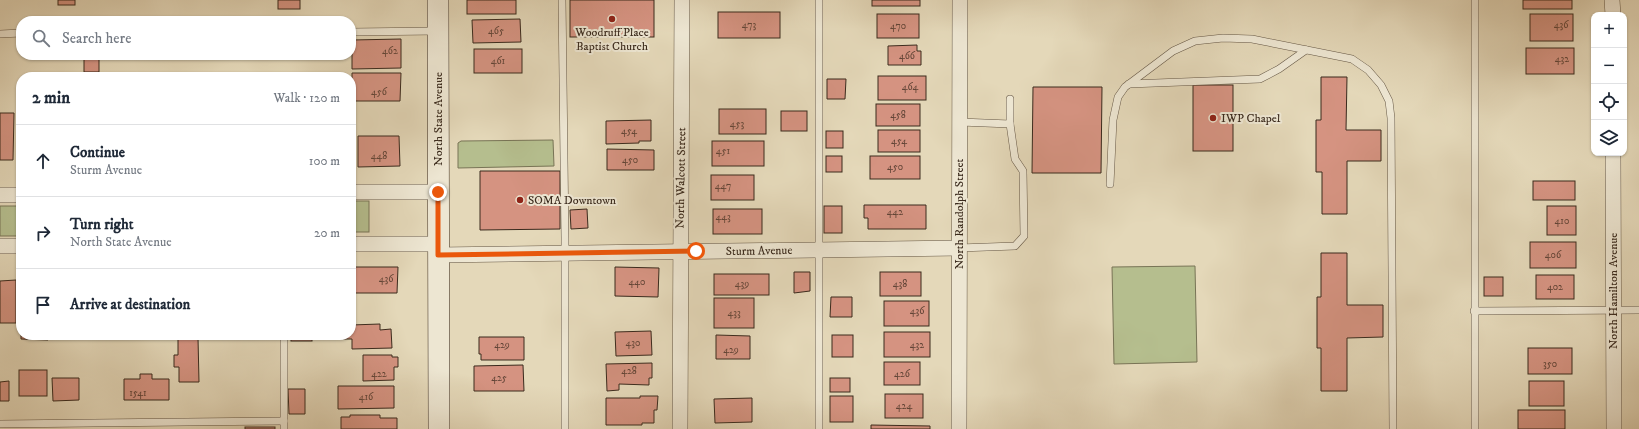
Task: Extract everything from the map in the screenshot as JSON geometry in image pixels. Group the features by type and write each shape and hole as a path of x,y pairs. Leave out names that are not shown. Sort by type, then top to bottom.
{"street":[{"name":"North State Avenue","path":"438,0 438,429"},
{"name":"North Walcott Street","path":"680,429 682,0"},
{"name":"North Randolph Street","path":"959,429 960,0"},
{"path":"1612,0 1612,12"},
{"name":"North Hamilton Avenue","path":"1613,156 1614,429"},
{"path":"356,192 438,192"},
{"path":"0,195 16,195"},
{"name":"Sturm Avenue","path":"356,244 438,249 564,253 959,248"},
{"path":"0,246 16,246"}],"lane":[{"path":"562,0 564,429"},
{"path":"819,0 819,429"},
{"path":"1475,0 1475,429"},
{"path":"356,32 438,31"},
{"path":"0,34 16,33"},
{"path":"1110,184 1113,120 1118,98 1129,84 1173,51 1196,42 1223,38 1252,39 1352,59 1368,70 1381,85 1389,101 1391,142 1393,429"},
{"path":"1129,84 1260,79 1279,69 1306,50"},
{"path":"959,248 1015,246 1024,236 1023,171 1015,159 1010,124 1010,99"},
{"path":"960,122 1010,124"},
{"path":"1474,311 1639,310"},
{"path":"284,340 284,429"},
{"path":"0,424 284,421"}],"green space":[{"path":"553,140 554,166 458,168 458,143 461,141"},
{"path":"356,201 369,201 369,232 356,232"},
{"path":"0,206 16,206 16,236 0,236"},
{"path":"1195,266 1197,362 1114,364 1112,267"}],"building":[{"path":"58,0 75,0 75,5 58,5"},
{"path":"278,0 300,0 300,9 278,9"},
{"path":"467,0 516,0 516,14 467,14"},
{"name":"Woodruff Place Baptist Church","path":"570,0 654,0 654,37 570,37"},
{"path":"872,0 920,0 920,6 872,6"},
{"path":"1523,0 1572,0 1572,9 1523,9"},
{"path":"718,12 780,12 780,38 718,38"},
{"path":"877,14 919,14 919,38 877,38"},
{"path":"1530,14 1573,14 1573,41 1530,41"},
{"path":"520,19 521,42 473,43 472,20"},
{"path":"401,39 401,68 352,69 352,60 356,60 356,40"},
{"path":"917,45 917,51 921,51 921,65 888,65 888,46"},
{"path":"1526,48 1574,48 1574,74 1526,74"},
{"path":"474,49 522,49 522,73 474,73"},
{"path":"84,60 99,60 99,72 84,72"},
{"path":"356,73 401,73 400,101 356,101"},
{"path":"878,76 926,76 926,100 878,100"},
{"path":"1321,77 1347,77 1346,130 1381,130 1381,161 1347,161 1347,214 1322,214 1322,172 1316,172 1316,120 1321,120"},
{"path":"827,79 846,79 845,99 827,99"},
{"name":"IWP Chapel","path":"1193,85 1233,85 1233,151 1193,151"},
{"path":"1033,87 1102,87 1101,173 1032,173"},
{"path":"876,104 920,104 920,126 876,126"},
{"path":"719,109 766,109 766,134 719,134"},
{"path":"781,111 807,111 807,131 781,131"},
{"path":"0,113 14,113 13,160 0,160"},
{"path":"651,120 651,141 606,144 606,121"},
{"path":"878,130 920,130 920,152 878,152"},
{"path":"826,131 843,131 843,148 826,148"},
{"path":"358,136 399,136 400,166 358,167"},
{"path":"712,141 764,141 764,166 712,166"},
{"path":"607,149 654,150 654,170 607,170"},
{"path":"826,156 842,156 842,172 826,172"},
{"path":"870,156 920,156 920,179 870,179"},
{"name":"SOMA Downtown","path":"480,171 560,171 560,229 480,230"},
{"path":"711,175 754,175 754,200 711,200"},
{"path":"1533,181 1575,181 1575,200 1533,200"},
{"path":"864,205 926,205 926,229 868,229 868,218 864,218"},
{"path":"824,206 842,206 842,233 824,233"},
{"path":"1547,206 1576,206 1576,235 1547,235"},
{"path":"587,209 588,228 571,229 570,210"},
{"path":"713,209 762,209 762,234 713,234"},
{"path":"1530,242 1576,242 1576,268 1530,268"},
{"path":"1321,253 1347,253 1347,305 1383,305 1383,337 1347,338 1347,391 1321,391 1321,348 1317,348 1317,297 1321,297"},
{"path":"356,267 398,267 397,293 356,293"},
{"path":"615,267 659,268 658,297 615,296"},
{"path":"794,272 810,272 810,291 794,293"},
{"path":"880,272 921,272 921,296 880,296"},
{"path":"714,274 769,274 769,295 714,295"},
{"path":"1536,275 1574,275 1574,299 1536,299"},
{"path":"1484,277 1503,277 1503,296 1484,296"},
{"path":"16,280 16,323 0,323 0,281"},
{"path":"831,297 852,297 852,317 830,317"},
{"path":"714,298 754,298 754,328 714,328"},
{"path":"884,301 929,301 929,326 884,326"},
{"path":"380,324 380,330 391,329 392,348 352,349 352,340 356,340 356,325"},
{"path":"651,331 652,355 616,356 615,332"},
{"path":"884,332 930,332 930,357 884,357"},
{"path":"716,335 750,336 750,359 716,359"},
{"path":"832,335 853,335 853,357 832,357"},
{"path":"479,337 524,337 524,360 481,360 481,354 479,354"},
{"path":"178,340 198,340 199,382 179,382 179,367 174,367 174,355 178,355"},
{"path":"291,340 312,340 312,341"},
{"path":"1528,348 1572,348 1572,374 1528,374"},
{"path":"363,355 392,355 392,357 398,357 398,367 394,367 394,380 363,381"},
{"path":"884,362 920,362 920,385 884,385"},
{"path":"652,363 652,378 649,378 649,385 619,384 619,390 607,391 606,364"},
{"path":"523,365 524,391 474,391 474,366"},
{"path":"19,370 47,370 47,396 19,396"},
{"path":"140,374 152,374 152,379 169,379 169,400 124,400 124,379 140,379"},
{"path":"52,378 79,378 79,400 53,401"},
{"path":"830,378 850,378 850,392 830,392"},
{"path":"9,381 9,401 0,401 0,382"},
{"path":"1529,381 1564,381 1564,406 1529,406"},
{"path":"338,386 394,386 394,408 338,409"},
{"path":"288,389 305,389 305,414 289,414"},
{"path":"885,394 923,394 923,418 885,418"},
{"path":"640,396 658,396 657,410 654,410 654,423 642,423 642,425 606,425 606,398 640,398"},
{"path":"830,396 853,396 853,422 830,422"},
{"path":"752,398 752,422 715,423 714,399"},
{"path":"1518,410 1565,410 1565,429 1518,429"},
{"path":"350,415 380,415 380,418 397,418 397,429 341,429 341,417 350,417"},
{"path":"871,425 930,426 930,429 871,429"},
{"path":"245,427 275,427 275,429 245,429"}],"place":[{"name":"Woodruff Place Baptist Church","path":"612,19"},
{"name":"IWP Chapel","path":"1213,118"},
{"name":"SOMA Downtown","path":"520,200"}],"route":[{"path":"438,192 438,255 696,251"}]}
